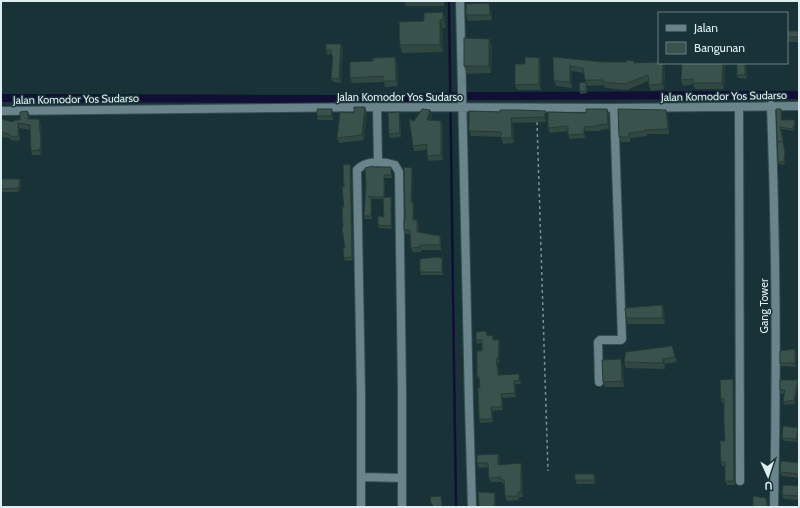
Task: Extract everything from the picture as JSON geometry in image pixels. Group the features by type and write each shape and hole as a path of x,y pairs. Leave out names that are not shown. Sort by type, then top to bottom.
{"street":[{"path":"460,1 468,405 472,507"},
{"name":"Jalan Komodor Yos Sudarso","path":"1,111 442,108 461,106 614,108 739,107 771,105 799,106"},
{"name":"Gang Tower","path":"771,105 774,188 776,450 774,507"},
{"path":"739,107 740,481"},
{"path":"377,108 378,162"},
{"path":"599,382 598,342 600,340 616,341 622,339 614,108"},
{"path":"361,507 357,170 362,166 378,162 395,165 399,172 402,507"},
{"path":"361,477 402,478"}],"path":[{"path":"537,108 548,471"}],"building":[{"path":"489,3 490,15 466,15 466,4"},
{"path":"443,12 443,20 440,20 440,45 400,45 399,22 424,21 424,13"},
{"path":"788,31 799,31 799,37 788,37"},
{"path":"464,38 489,39 489,66 464,66"},
{"path":"326,44 341,44 339,79 331,78 333,56 331,50 326,50"},
{"path":"395,57 396,81 383,81 383,76 350,78 350,62 373,61 373,58"},
{"path":"525,57 539,58 539,84 515,85 515,64 525,64"},
{"path":"553,57 602,62 627,62 626,60 634,61 634,63 658,62 658,64 663,64 662,84 649,85 648,75 625,84 603,82 603,80 585,80 583,68 570,66 570,82 554,81"},
{"path":"682,64 723,64 722,83 693,83 693,79 681,80"},
{"path":"737,64 745,64 745,75 737,75"},
{"path":"586,82 586,91 580,92 579,83"},
{"path":"354,107 365,107 362,135 337,138 340,112 354,113"},
{"path":"317,109 332,109 331,116 317,116"},
{"path":"422,109 430,110 427,120 441,121 441,155 427,156 427,144 413,146 409,119 414,121"},
{"path":"586,109 607,109 608,124 584,127 584,134 568,135 568,126 548,128 548,112 586,113"},
{"path":"618,109 666,110 668,129 645,130 629,133 629,137 619,137"},
{"path":"776,109 781,109 781,120 795,120 793,129 780,127 783,141 778,142 783,142 785,152 784,162 778,162"},
{"path":"500,110 546,111 544,117 511,118 512,138 501,138 501,132 469,131 469,111 500,112"},
{"path":"27,111 28,119 39,119 41,146 39,150 31,151 30,125 18,123 18,136 14,137 1,132 1,119 13,122 15,120 20,120 20,112"},
{"path":"399,112 400,133 389,134 388,113"},
{"path":"350,164 352,257 344,258 343,248 345,248 342,227 342,207 344,207 342,187 344,187 343,165"},
{"path":"373,166 391,167 391,175 384,175 384,197 371,197 371,216 364,216 366,185 365,168"},
{"path":"404,167 412,168 411,202 413,202 413,220 417,220 417,232 440,236 440,245 420,245 420,247 411,248 410,230 404,230"},
{"path":"1,179 20,179 19,187 1,189"},
{"path":"391,197 391,226 378,225 378,216 384,217 383,198"},
{"path":"440,257 440,259 442,257 442,272 420,272 420,259"},
{"path":"662,305 663,318 626,318 625,308"},
{"path":"486,331 487,336 493,335 493,340 499,340 498,359 496,359 498,375 519,374 519,380 514,381 515,393 501,394 502,407 491,407 492,419 479,419 478,388 480,388 479,377 477,377 477,351 482,351 482,340 476,340 476,332"},
{"path":"672,346 675,357 663,359 663,363 624,362 626,352"},
{"path":"795,349 795,363 780,363 780,351"},
{"path":"621,359 622,381 603,382 602,360"},
{"path":"733,379 734,481 725,481 725,462 721,462 720,441 725,441 724,399 721,399 720,380"},
{"path":"780,380 798,380 794,400 783,402 785,390 780,390"},
{"path":"783,426 798,428 796,439 782,438"},
{"path":"498,454 498,465 521,463 521,492 518,492 518,496 505,496 504,480 501,480 501,477 489,478 488,463 477,463 477,455"},
{"path":"781,461 799,463 799,474 780,472"},
{"path":"575,474 594,474 594,480 575,480"},
{"path":"783,485 799,486 798,496 782,495"},
{"path":"478,492 495,493 494,507 479,507"},
{"path":"441,496 442,507 433,507 430,497"},
{"path":"753,496 766,498 767,507 753,507"}],"waterway":[{"path":"449,1 456,507"},
{"path":"1,98 365,99 474,96 799,95"}]}
